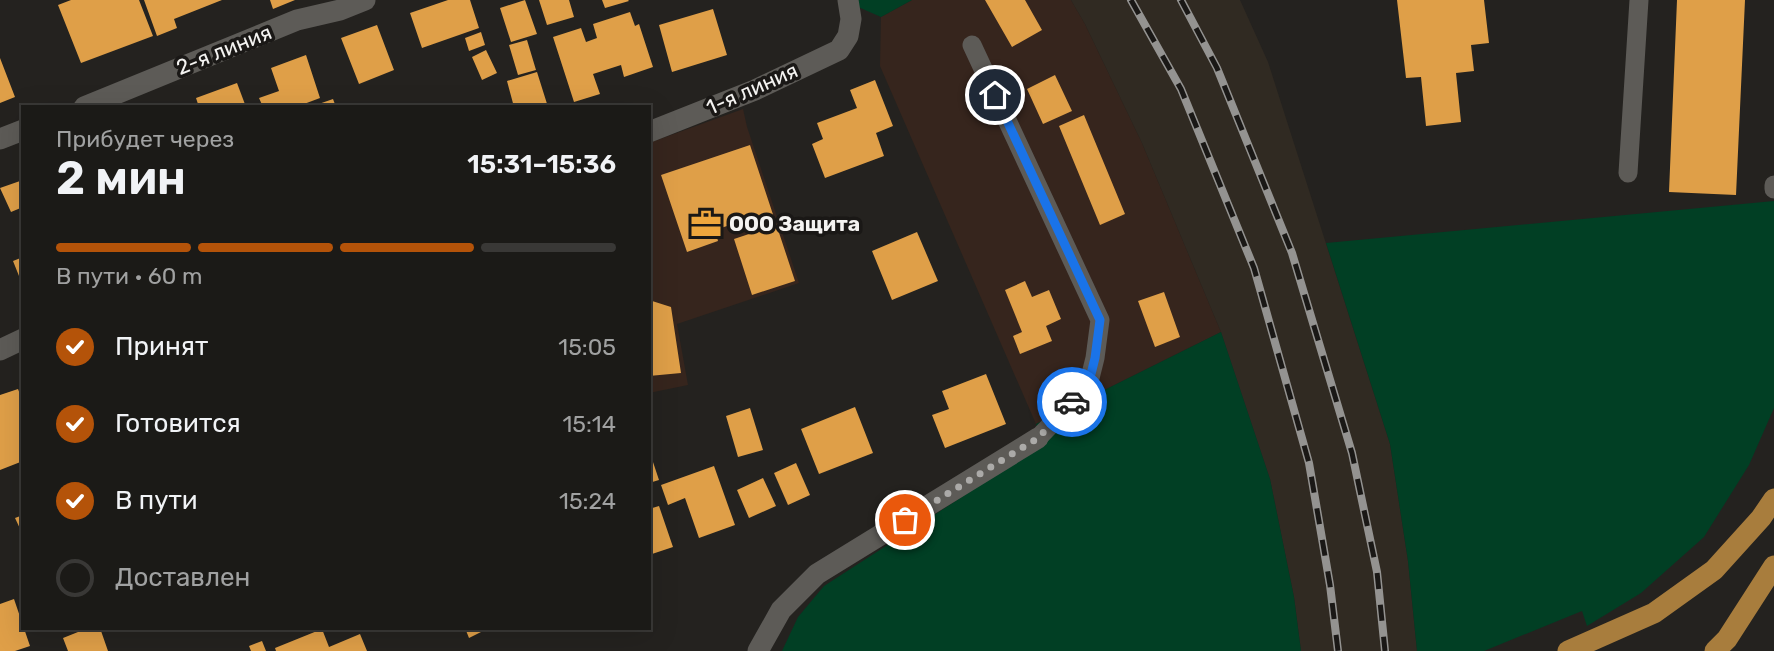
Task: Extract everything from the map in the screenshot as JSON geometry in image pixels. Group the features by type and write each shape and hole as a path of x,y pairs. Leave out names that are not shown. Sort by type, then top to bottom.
{"main road":[{"path":"1568,651 1654,613 1714,570 1761,518 1774,499"},
{"path":"1715,651 1727,639 1774,566"}],"street":[{"name":"2-я линия","path":"89,105 297,20 311,9 365,0"},
{"name":"1-я линия","path":"651,131 755,90 839,50 848,36 851,19 848,0"},
{"path":"0,139 21,131"},
{"path":"0,350 21,340"},
{"path":"758,651 781,610 817,574 1038,438"}],"lane":[{"path":"1628,173 1639,0"},
{"path":"972,45 1100,320 1088,386 1038,438"}],"shaded area":[{"path":"912,0 1071,0 1142,143 1221,332 1036,424 880,66 881,17"},
{"path":"1071,0 1240,0 1268,62 1390,444 1408,561 1417,651 1301,651 1294,597 1270,479 1221,332 1142,143"},
{"path":"743,109 799,283 677,324 688,385 651,393 651,142"}],"green space":[{"path":"855,0 912,0 881,17 856,6"},
{"path":"1774,201 1774,408 1749,465 1704,537 1641,593 1587,626 1582,611 1484,651 1417,651 1408,561 1390,444 1326,243"},
{"path":"1221,332 1270,479 1294,597 1301,651 782,651 798,617 824,586 1044,444 1036,424"}],"building":[{"path":"71,0 139,0 153,36 81,63 58,5"},
{"path":"144,0 222,0 174,19 177,28 157,36"},
{"path":"270,0 295,0 273,9"},
{"path":"448,0 470,0 479,28 422,48 410,13"},
{"path":"525,0 537,34 511,42 500,8"},
{"path":"539,0 569,0 574,17 547,25"},
{"path":"602,0 628,0 629,1 605,8"},
{"path":"985,0 1025,0 1042,30 1012,47"},
{"path":"1397,0 1484,0 1489,43 1471,45 1474,71 1456,73 1461,122 1426,126 1421,77 1406,78"},
{"path":"1677,0 1745,0 1736,195 1669,192"},
{"path":"713,9 727,55 672,72 659,25"},
{"path":"630,12 635,26 639,24 653,67 624,77 621,65 593,74 600,94 574,102 553,37 581,28 586,42 597,38 593,24"},
{"path":"377,25 394,70 359,84 341,38"},
{"path":"481,32 485,45 469,51 465,38"},
{"path":"527,40 536,70 518,75 509,45"},
{"path":"486,50 497,73 482,80 472,57"},
{"path":"306,55 320,98 301,105 262,105 259,98 279,91 271,68"},
{"path":"0,58 15,97 0,103"},
{"path":"537,72 547,105 513,105 507,81"},
{"path":"1055,75 1072,111 1043,124 1027,89"},
{"path":"875,80 893,126 876,133 884,156 825,178 812,144 823,139 817,123 857,108 850,90"},
{"path":"237,83 245,105 198,105 196,98"},
{"path":"333,99 335,105 316,105"},
{"path":"1084,115 1125,214 1100,225 1059,126"},
{"name":"ООО Защита","path":"750,145 795,281 752,295 734,239 758,231 754,217 715,230 718,241 687,252 661,175"},
{"path":"20,181 21,208 11,212 0,188"},
{"path":"917,232 938,281 892,300 872,251"},
{"path":"21,258 21,281 13,261"},
{"path":"1025,281 1032,297 1049,290 1061,319 1046,326 1052,341 1020,354 1013,336 1022,332 1005,290"},
{"path":"1164,292 1180,337 1155,347 1138,301"},
{"path":"651,301 671,307 681,373 651,376"},
{"path":"986,374 1006,424 945,448 932,415 949,409 942,391"},
{"path":"18,389 21,397 21,462 0,470 0,395"},
{"path":"855,407 873,453 819,474 801,429"},
{"path":"750,408 763,450 738,457 726,416"},
{"path":"651,456 659,480 651,482"},
{"path":"796,463 810,495 788,505 774,473"},
{"path":"714,466 735,525 699,538 685,498 668,505 661,485"},
{"path":"763,478 776,506 749,518 737,490"},
{"path":"659,506 673,547 651,554 651,508"},
{"path":"21,516 21,531 15,518"},
{"path":"14,599 21,620 21,630 25,630 30,646 15,651 0,651 0,604"},
{"path":"83,630 101,630 108,651 68,651 63,638"},
{"path":"322,630 329,647 360,634 367,651 276,651 275,648"},
{"path":"466,630 485,630 469,638"},
{"path":"262,641 266,651 251,651 249,646"}],"railway":[{"path":"1131,0 1181,89 1254,268 1309,463 1330,585 1338,651"},
{"path":"1181,0 1217,68 1292,253 1352,453 1377,572 1385,651"}],"way so far":[{"path":"905,520 1038,438 1072,402"}],"place":[{"name":"ООО Защита","path":"706,224"}],"route":[{"path":"995,95 1100,320 1088,386 1072,402"}]}
